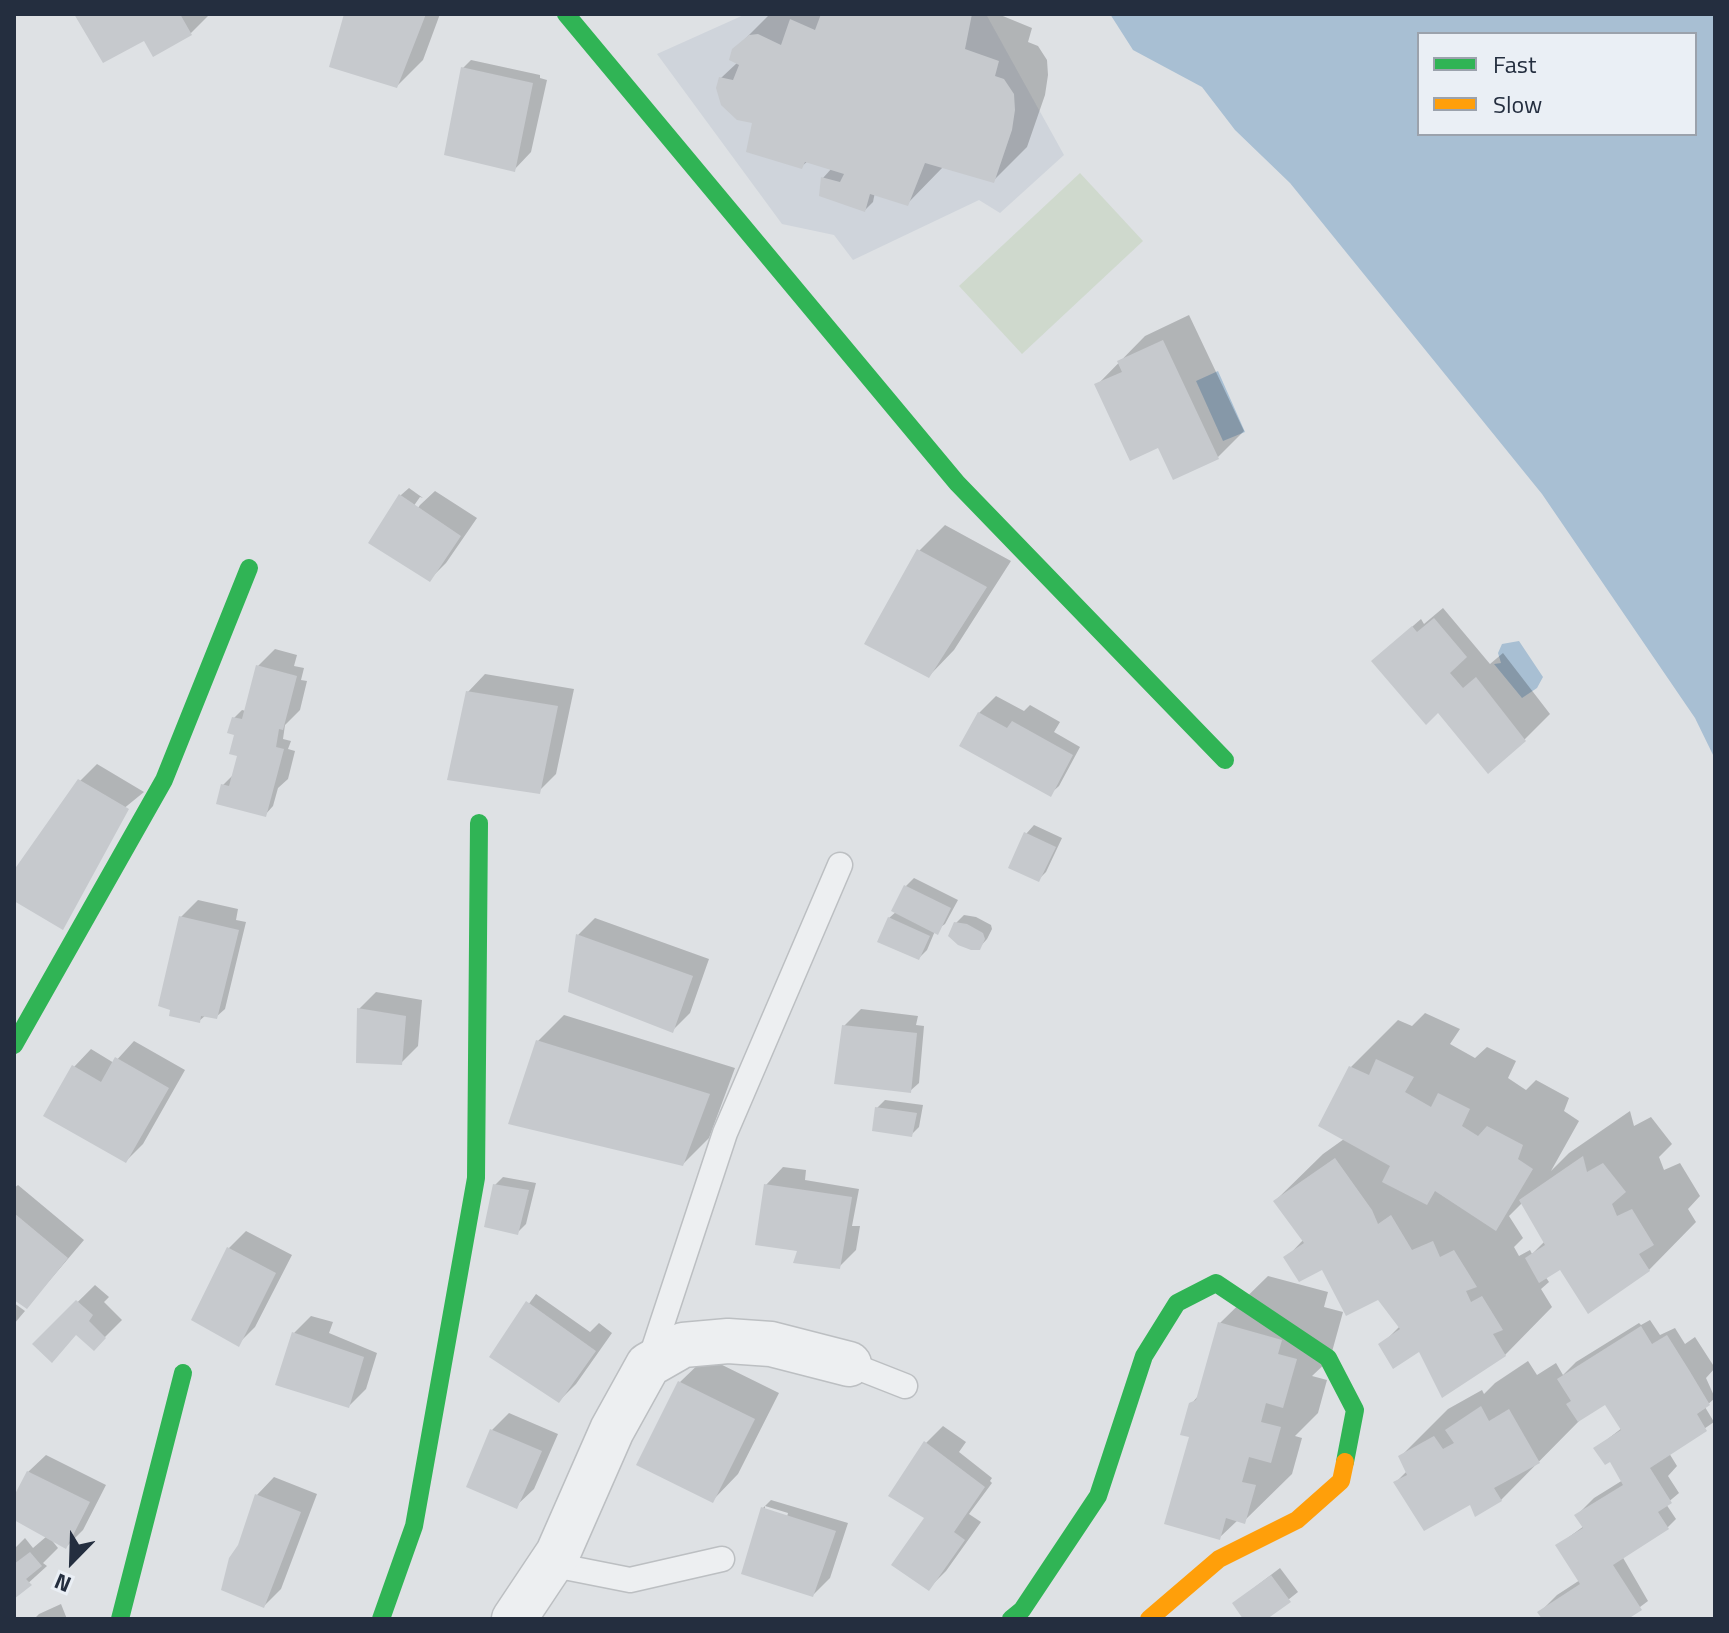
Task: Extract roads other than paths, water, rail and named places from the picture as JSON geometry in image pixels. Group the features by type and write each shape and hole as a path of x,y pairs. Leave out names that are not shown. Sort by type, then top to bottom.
{"street":[{"path":"566,14 957,483 1225,760"},
{"path":"14,1045 164,780 249,568"},
{"path":"381,1619 414,1526 476,1178 479,823"},
{"path":"1011,1619 1022,1610 1098,1496 1144,1356 1177,1303 1216,1283 1328,1358 1355,1410 1341,1481 1297,1520 1219,1559 1149,1619"},
{"path":"514,1619 558,1553 612,1430 648,1365 683,1345 728,1341 771,1344 849,1364"},
{"path":"120,1619 183,1373"}],"lane":[{"path":"648,1365 725,1133 840,865"},
{"path":"849,1364 905,1386"},
{"path":"549,1564 630,1580 722,1559"}],"water":[{"path":"1110,14 1715,14 1715,759 1695,718 1542,494 1290,183 1235,130 1202,87 1133,50"},
{"path":"1218,371 1245,432 1223,441 1196,381"},
{"path":"1519,641 1543,677 1537,688 1522,698 1494,664 1501,663 1498,653 1502,644"}]}
